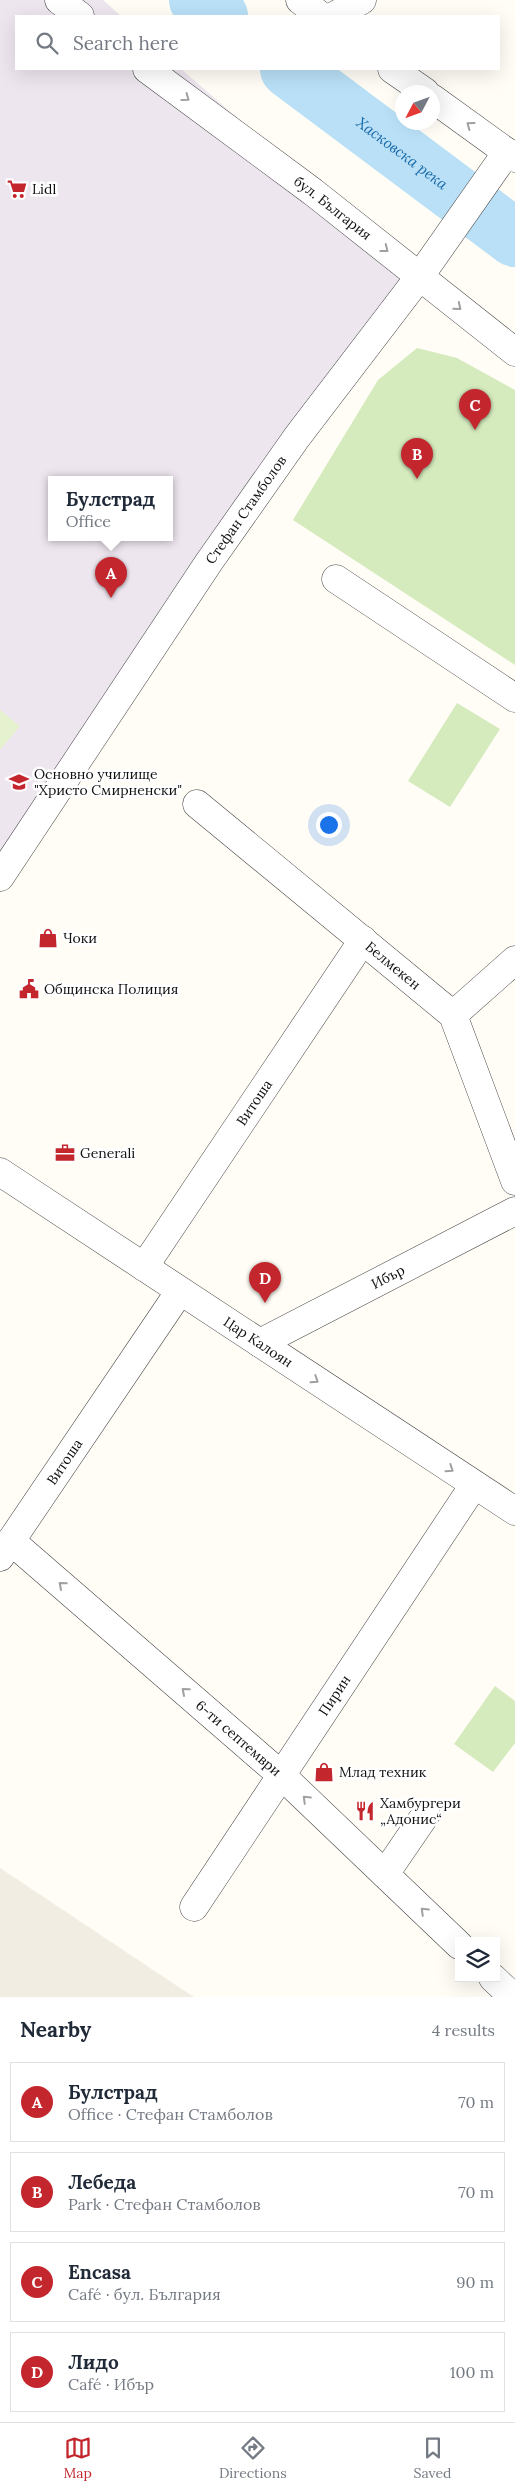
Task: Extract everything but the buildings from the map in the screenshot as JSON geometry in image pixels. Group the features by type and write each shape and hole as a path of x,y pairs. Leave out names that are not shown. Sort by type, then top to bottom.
{"street":[{"path":"59,0 79,15"},
{"path":"300,0 320,15"},
{"path":"336,15 362,0"},
{"name":"бул. България","path":"148,70 313,192 515,352"},
{"path":"393,70 415,85"},
{"path":"440,104 511,155"},
{"name":"Стефан Стамболов","path":"0,877 200,576 297,436 511,155"},
{"path":"336,578 515,698"},
{"name":"Белмекен","path":"197,804 453,1015 515,1181"},
{"name":"Витоша","path":"144,1266 363,940"},
{"path":"453,1015 515,960"},
{"name":"Цар Калоян","path":"0,1172 515,1511"},
{"name":"Ибър","path":"260,1343 515,1211"},
{"name":"Витоша","path":"6,1549 180,1291"},
{"name":"Пирин","path":"194,1907 280,1774 474,1485"},
{"name":"6-ти септември","path":"6,1549 280,1774 455,1941"},
{"path":"385,1874 426,1814"},
{"path":"497,1982 512,1997"}],"shaded area":[{"path":"0,0 103,0 120,15 15,15 15,70 182,70 420,276 0,875"},
{"path":"0,1868 153,1970 194,1997 0,1997"}],"green space":[{"path":"417,348 457,358 515,390 515,665 293,520 378,380"},
{"path":"457,703 500,729 450,807 408,781"},
{"path":"0,710 20,726 0,750"},
{"path":"495,1686 515,1701 515,1743 493,1772 454,1744"}],"waterway":[{"name":"Хасковска река","path":"198,0 218,15"},
{"name":"Хасковска река","path":"290,70 515,238"}],"place":[{"name":"Lidl","path":"17,189"},
{"name":"Encasa","path":"475,430"},
{"name":"Лебеда","path":"417,479"},
{"name":"Булстрад","path":"111,598"},
{"name":"Основно училище \"Христо Смирненски\"","path":"19,782"},
{"name":"Чоки","path":"48,938"},
{"name":"Общинска Полиция","path":"29,989"},
{"name":"Generali","path":"65,1153"},
{"name":"Лидо","path":"265,1303"},
{"name":"Млад техник","path":"324,1772"},
{"name":"Хамбургери „Адонис“","path":"365,1811"}]}
